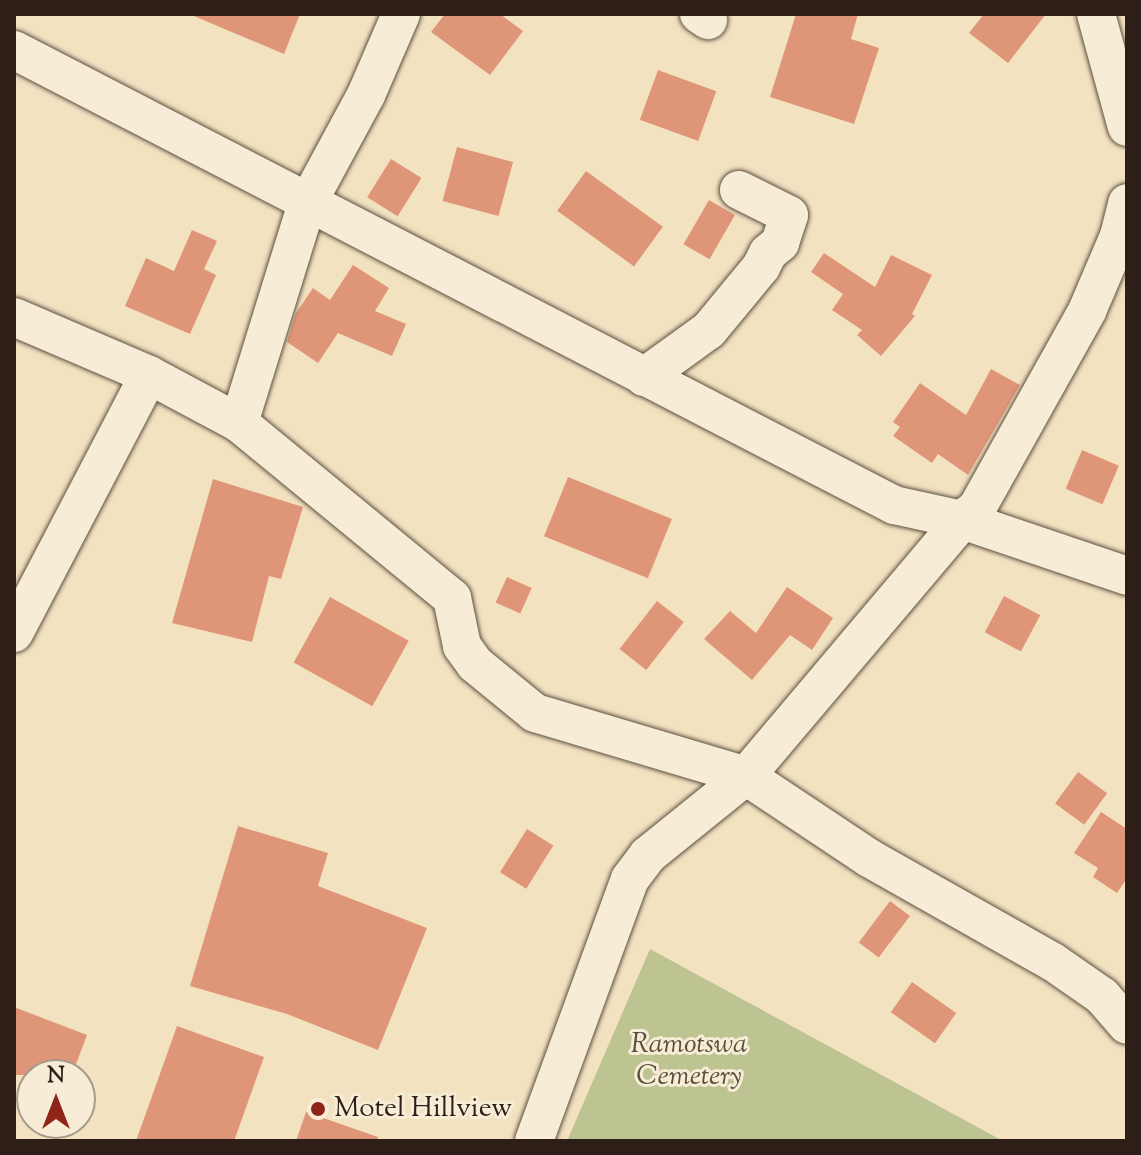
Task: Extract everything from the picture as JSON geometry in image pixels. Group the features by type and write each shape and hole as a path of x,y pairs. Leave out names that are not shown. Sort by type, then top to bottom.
{"street":[{"path":"239,423 307,204 366,95 401,14"},
{"path":"1096,14 1127,127"},
{"path":"14,50 894,505 962,520 1127,576"},
{"path":"644,377 709,330 761,267 768,253 780,243 789,215 739,190"},
{"path":"534,1141 630,879 648,855 746,776 962,520 977,508 1087,311 1119,236 1127,203"},
{"path":"14,317 149,375 239,423 452,598 458,632 475,664 535,713 746,776 869,858 1053,962 1102,996 1127,1025"},
{"path":"14,633 149,375"}],"green space":[{"name":"Ramotswa Cemetery","path":"650,949 1003,1141 567,1141"}],"building":[{"path":"189,14 300,14 284,54"},
{"path":"445,14 500,14 523,31 490,75 431,32"},
{"path":"796,14 858,14 851,39 879,48 854,124 770,97"},
{"path":"984,14 1046,14 1008,63 969,33"},
{"path":"658,70 716,91 698,141 640,120"},
{"path":"457,147 513,162 499,216 443,201"},
{"path":"391,159 422,178 398,216 367,197"},
{"path":"586,171 663,227 634,266 557,211"},
{"path":"709,200 735,215 709,259 684,244"},
{"path":"192,230 217,241 204,269 216,275 190,334 125,306 146,258 174,271"},
{"path":"824,253 875,287 891,255 932,275 912,314 915,316 881,356 857,335 862,330 832,310 843,294 811,272"},
{"path":"353,265 389,288 375,311 406,324 392,356 338,333 318,363 287,342 296,313 313,288 330,300"},
{"path":"991,369 1020,385 968,475 938,454 932,463 893,436 900,427 893,422 920,383 966,415"},
{"path":"1082,450 1119,466 1102,504 1066,489"},
{"path":"568,477 672,519 648,578 544,536"},
{"path":"213,479 303,507 281,579 269,576 252,642 172,623"},
{"path":"507,577 532,588 520,614 496,603"},
{"path":"787,587 833,618 812,650 790,635 752,680 704,639 730,611 756,633"},
{"path":"1004,596 1040,615 1021,651 985,632"},
{"path":"330,597 409,641 372,706 294,663"},
{"path":"657,601 684,622 646,670 619,649"},
{"path":"1078,772 1107,793 1084,825 1055,804"},
{"path":"1101,812 1127,829 1127,878 1117,893 1093,877 1098,868 1074,853"},
{"path":"238,826 328,853 318,886 427,928 378,1050 287,1014 190,986"},
{"path":"527,829 553,845 526,889 500,872"},
{"path":"890,901 910,916 879,958 859,943"},
{"path":"912,982 956,1013 935,1043 891,1012"},
{"path":"14,1007 87,1035 78,1059 16,1059 14,1075"},
{"path":"177,1026 264,1057 234,1141 136,1141"},
{"path":"306,1112 378,1137 377,1141 296,1141"}],"place":[{"name":"Motel Hillview","path":"318,1109"}]}
